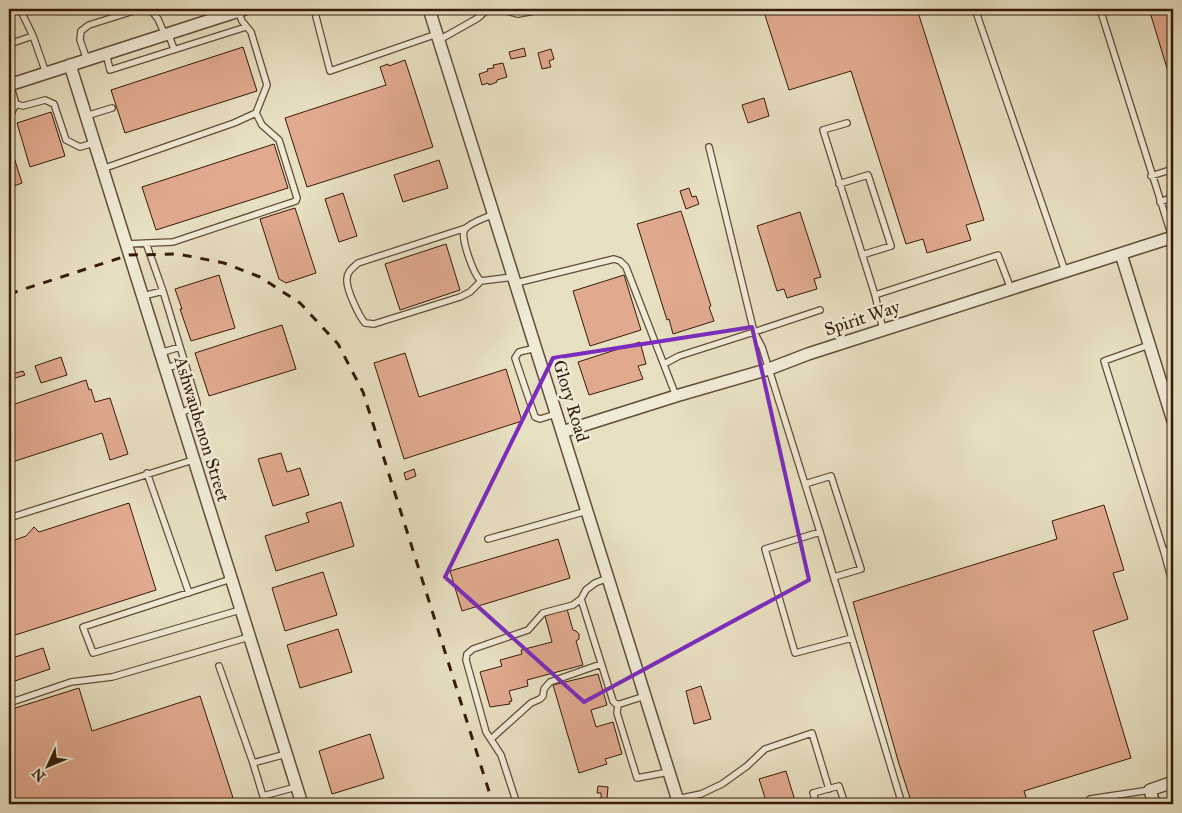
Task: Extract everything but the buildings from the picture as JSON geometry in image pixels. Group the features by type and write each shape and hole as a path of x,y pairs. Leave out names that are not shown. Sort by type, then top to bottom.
{"street":[{"name":"Glory Road","path":"429,9 678,802"},
{"path":"10,85 236,10"},
{"name":"Ashwaubenon Street","path":"70,65 302,804"},
{"name":"Spirit Way","path":"562,432 769,369 808,354 1173,237"},
{"path":"1121,254 1173,421"},
{"path":"1154,804 1150,790 1173,782"}],"lane":[{"path":"20,9 33,36 46,73"},
{"path":"86,60 80,40 81,31 90,25 142,9 151,10 158,18 174,49"},
{"path":"314,9 330,71 438,37 478,18 488,9"},
{"path":"498,9 518,14 545,9"},
{"path":"975,9 1065,271"},
{"path":"1100,9 1151,176 1173,237"},
{"path":"102,169 234,123 256,113 267,85 251,32 236,10"},
{"path":"106,53 110,70 246,27"},
{"path":"9,44 33,36"},
{"path":"9,117 16,104 10,85"},
{"path":"16,104 23,106 45,100 54,104 66,140 80,147 94,143"},
{"path":"86,116 112,108"},
{"path":"126,244 174,242 296,201 297,198 279,140 262,125 256,113"},
{"path":"846,123 823,130 875,295 883,330"},
{"path":"710,147 754,332 762,347 769,369 902,804"},
{"path":"1151,176 1173,169"},
{"path":"839,184 868,175 890,246 862,254"},
{"path":"1160,202 1173,197"},
{"path":"494,214 466,228 358,263 350,270 346,280 358,316 365,323 374,324 460,297 470,292 481,282 514,280 617,260 626,267 676,396"},
{"path":"466,228 463,233 464,240 476,277 481,282"},
{"path":"146,243 198,403 179,414"},
{"path":"875,295 998,255 1011,289"},
{"path":"142,296 163,291"},
{"path":"664,364 679,356 820,310"},
{"path":"1150,345 1104,361 1173,585"},
{"path":"160,352 180,347"},
{"path":"536,348 519,352 515,358 535,417 540,419 556,414"},
{"path":"165,368 185,363"},
{"path":"9,518 193,460"},
{"path":"147,473 189,593"},
{"path":"805,484 831,476 861,569 834,577"},
{"path":"488,539 587,510"},
{"path":"820,532 765,548 795,653 852,638"},
{"path":"1164,552 1173,549"},
{"path":"517,804 501,755 486,732 466,660 467,654 473,649 528,630 543,613 573,605 595,583 608,578"},
{"path":"231,579 83,627 93,653 240,610"},
{"path":"580,599 612,701 618,704 645,696"},
{"path":"9,703 70,682 112,677 249,638"},
{"path":"491,739 530,703 540,699 543,696 544,689 550,682 601,664"},
{"path":"219,666 266,804"},
{"path":"618,704 617,713 637,778 669,772"},
{"path":"678,802 722,784 766,749 812,733 829,789"},
{"path":"253,764 286,754"},
{"path":"817,804 814,793 839,786 845,804"},
{"path":"264,796 296,787"},
{"path":"1092,804 1090,799 1150,790"}],"highlighted area":[{"path":"752,327 809,580 584,702 445,577 553,358"}],"railway":[{"path":"9,294 129,255 178,254 224,263 260,277 300,303 338,344 363,392 493,804"}]}
